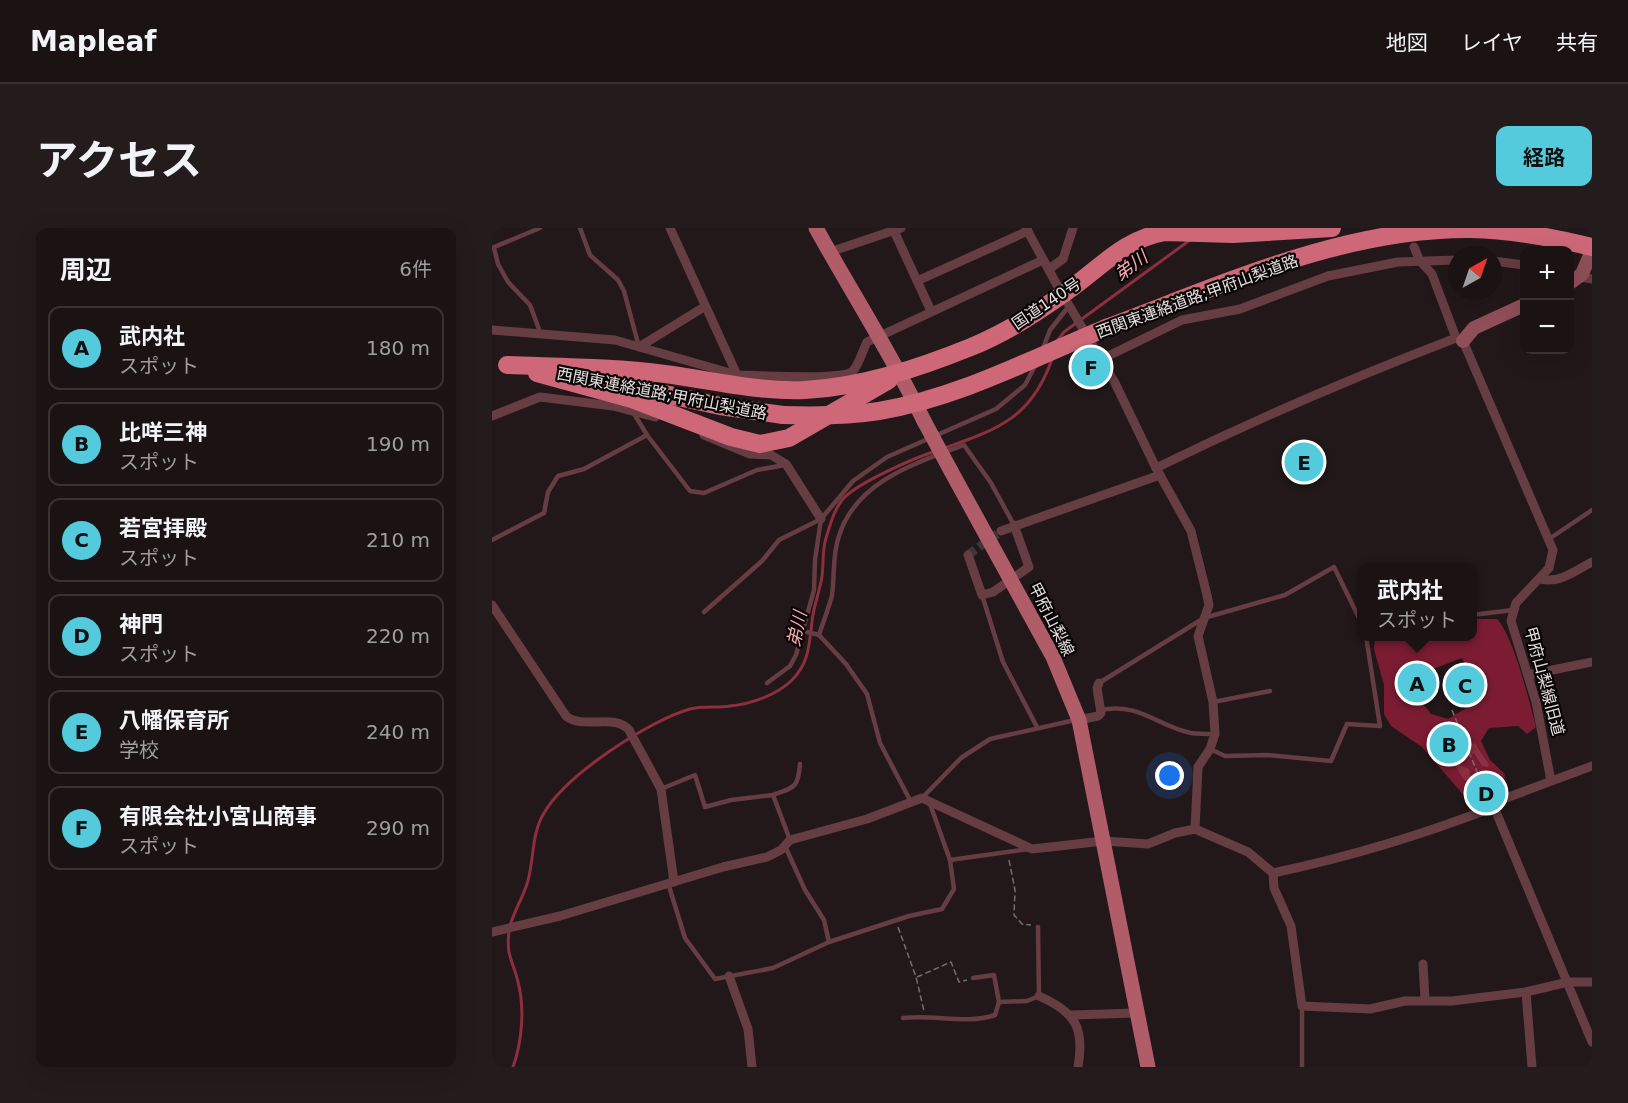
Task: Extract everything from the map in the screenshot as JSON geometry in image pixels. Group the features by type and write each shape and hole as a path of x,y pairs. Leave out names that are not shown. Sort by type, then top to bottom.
{"highway":[{"name":"国道140号","path":"900,372 999,334 1066,292 1125,245 1137,239 1165,232 1233,234 1332,228"},
{"name":"西関東連絡道路;甲府山梨道路","path":"499,364 591,378 720,406 783,415 848,415 908,405 966,386 1106,328 1320,252 1394,235 1470,229 1513,232 1591,251"},
{"path":"499,364 632,399 731,437 760,444 789,438 900,372"},
{"path":"499,364 624,369 794,390 838,386 900,372"}],"main road":[{"name":"甲府山梨線","path":"816,228 877,337 900,372 951,471 1011,577 1053,657 1079,720 1148,1067"}],"street":[{"path":"670,228 737,375"},
{"path":"1048,269 1063,258 1073,228"},
{"path":"830,252 898,229 931,311"},
{"path":"917,281 1027,230 1057,285"},
{"name":"甲府山梨線旧道","path":"1414,247 1420,261 1431,274 1549,539 1552,558 1540,579 1513,610 1513,629 1528,675 1550,761 1551,781"},
{"path":"1578,279 1591,251"},
{"path":"492,330 540,332 615,340 737,375 817,377 849,373 854,370 867,342 1042,260"},
{"path":"1102,359 1182,320 1240,309 1347,271 1398,262 1448,260"},
{"path":"1502,262 1520,264"},
{"path":"639,346 704,306"},
{"path":"1069,307 1083,334 1102,359 1158,472 1191,531 1209,605 1198,636 1213,702 1215,734 1210,749 1198,767 1195,829"},
{"path":"1001,531 1158,472 1239,428 1459,339 1474,328 1520,307"},
{"path":"492,416 540,397 632,410 750,454 771,455 786,464 821,519"},
{"path":"968,555 982,595 993,592 1011,577 1029,567 1014,525"},
{"path":"1540,579 1548,581 1562,578 1592,562"},
{"path":"492,605 566,716 577,723 621,724 629,730 661,789 671,882"},
{"path":"1528,675 1592,662"},
{"path":"1079,720 1098,716 1100,710 1097,688 1099,683"},
{"path":"1273,873 1360,854 1493,807 1498,801 1592,766"},
{"path":"497,931 767,857 787,843 867,819 911,802 926,800 1032,849 1104,841 1148,844 1175,833 1195,829 1248,852 1273,873 1274,888 1291,927 1302,1006 1370,1009 1405,1001 1452,1001 1526,992 1568,982 1592,982"},
{"path":"1493,807 1592,1042"},
{"path":"1422,964 1425,1000"},
{"path":"729,976 748,1029 752,1067"},
{"path":"1526,992 1532,1067"},
{"path":"1040,996 1061,1006 1071,1015 1080,1040 1078,1067"},
{"path":"1071,1015 1138,1013"}],"lane":[{"path":"540,228 493,248 498,264 508,282 530,305 540,332"},
{"path":"580,228 590,255 618,280 624,291 639,346"},
{"path":"704,612 754,568 779,540 821,519 845,488 886,457 981,417 1025,385 1031,377 1050,330 1069,307"},
{"path":"632,410 682,484 697,493 704,493 757,470 786,464"},
{"path":"492,540 544,513 548,492 558,476 584,469 647,435"},
{"path":"819,635 832,595 836,549 845,520 864,495 901,470 964,445 991,483 1014,525"},
{"path":"1549,539 1592,510"},
{"path":"767,683 790,666 802,631 814,590 815,560 821,519"},
{"path":"1099,683 1204,618 1285,595 1334,567 1357,614"},
{"path":"982,595 1003,662 1037,727"},
{"path":"1477,614 1513,610"},
{"path":"802,631 819,635 846,664 867,694 880,743 911,802"},
{"path":"1210,749 1225,756 1267,755 1331,761 1347,724 1380,726 1367,641"},
{"path":"1213,702 1270,691"},
{"path":"1100,710 1118,707 1135,710 1190,733 1215,734"},
{"path":"671,882 685,938 715,979 773,968 829,942 895,920 942,909 954,889 950,860 926,800 961,758 990,739 1037,727 1079,720"},
{"path":"661,789 695,775 705,807 731,800 773,795 794,787 799,781 800,764"},
{"path":"773,795 787,843 805,890 824,920 829,942"},
{"path":"950,860 1032,849"},
{"path":"999,1002 1027,1001 1040,996 1038,927"},
{"path":"903,1018 925,1015 967,1021 995,1014 999,1002 994,975 973,978"},
{"path":"1302,1006 1302,1067"}],"path":[{"path":"1452,710 1493,807"},
{"path":"1008,852 1015,890 1014,915 1022,924 1038,927"},
{"path":"895,920 916,977 925,1015"},
{"path":"916,977 951,962 959,982 973,978"}],"shaded area":[{"path":"1477,619 1497,619 1509,639 1536,727 1527,734 1518,726 1489,728 1481,741 1490,760 1505,774 1503,789 1477,804 1467,799 1422,747 1391,726 1384,714 1384,685 1374,649 1375,641 1477,641","holes":["1462,658 1478,689 1471,705 1448,719 1431,714 1410,687 1415,676","1453,734 1460,749 1471,745 1478,747 1489,764 1482,766 1473,753 1455,748 1451,740 1446,738 1443,742 1446,747 1454,750 1462,766 1463,774 1456,768 1438,740"]},
{"path":"1447,732 1453,734 1460,749 1475,743 1489,764 1488,767 1482,766 1474,754 1461,752 1446,738 1443,742 1446,747 1456,752 1462,766 1469,769 1471,777 1469,782 1465,781 1438,740"}],"waterway":[{"name":"弟川","path":"1057,341 1064,332 1190,240"},
{"name":"弟川","path":"945,448 997,427 1024,408 1044,379 1052,359"},
{"name":"弟川","path":"513,1067 522,1014 520,992 509,952 509,933 529,878 537,831 544,813 570,782 610,751 653,725 690,709 730,706 755,701 779,690 792,680 802,667 807,653 813,612 822,577 825,542 842,500 871,480 933,452"}],"tunnel":[{"path":"968,555 1001,531"}],"place":[{"name":"有限会社小宮山商事","path":"1091,367"},
{"name":"八幡保育所","path":"1304,462"},
{"name":"武内社","path":"1417,683"},
{"name":"若宮拝殿","path":"1465,685"},
{"name":"比咩三神","path":"1449,744"},
{"name":"神門","path":"1486,793"}]}
